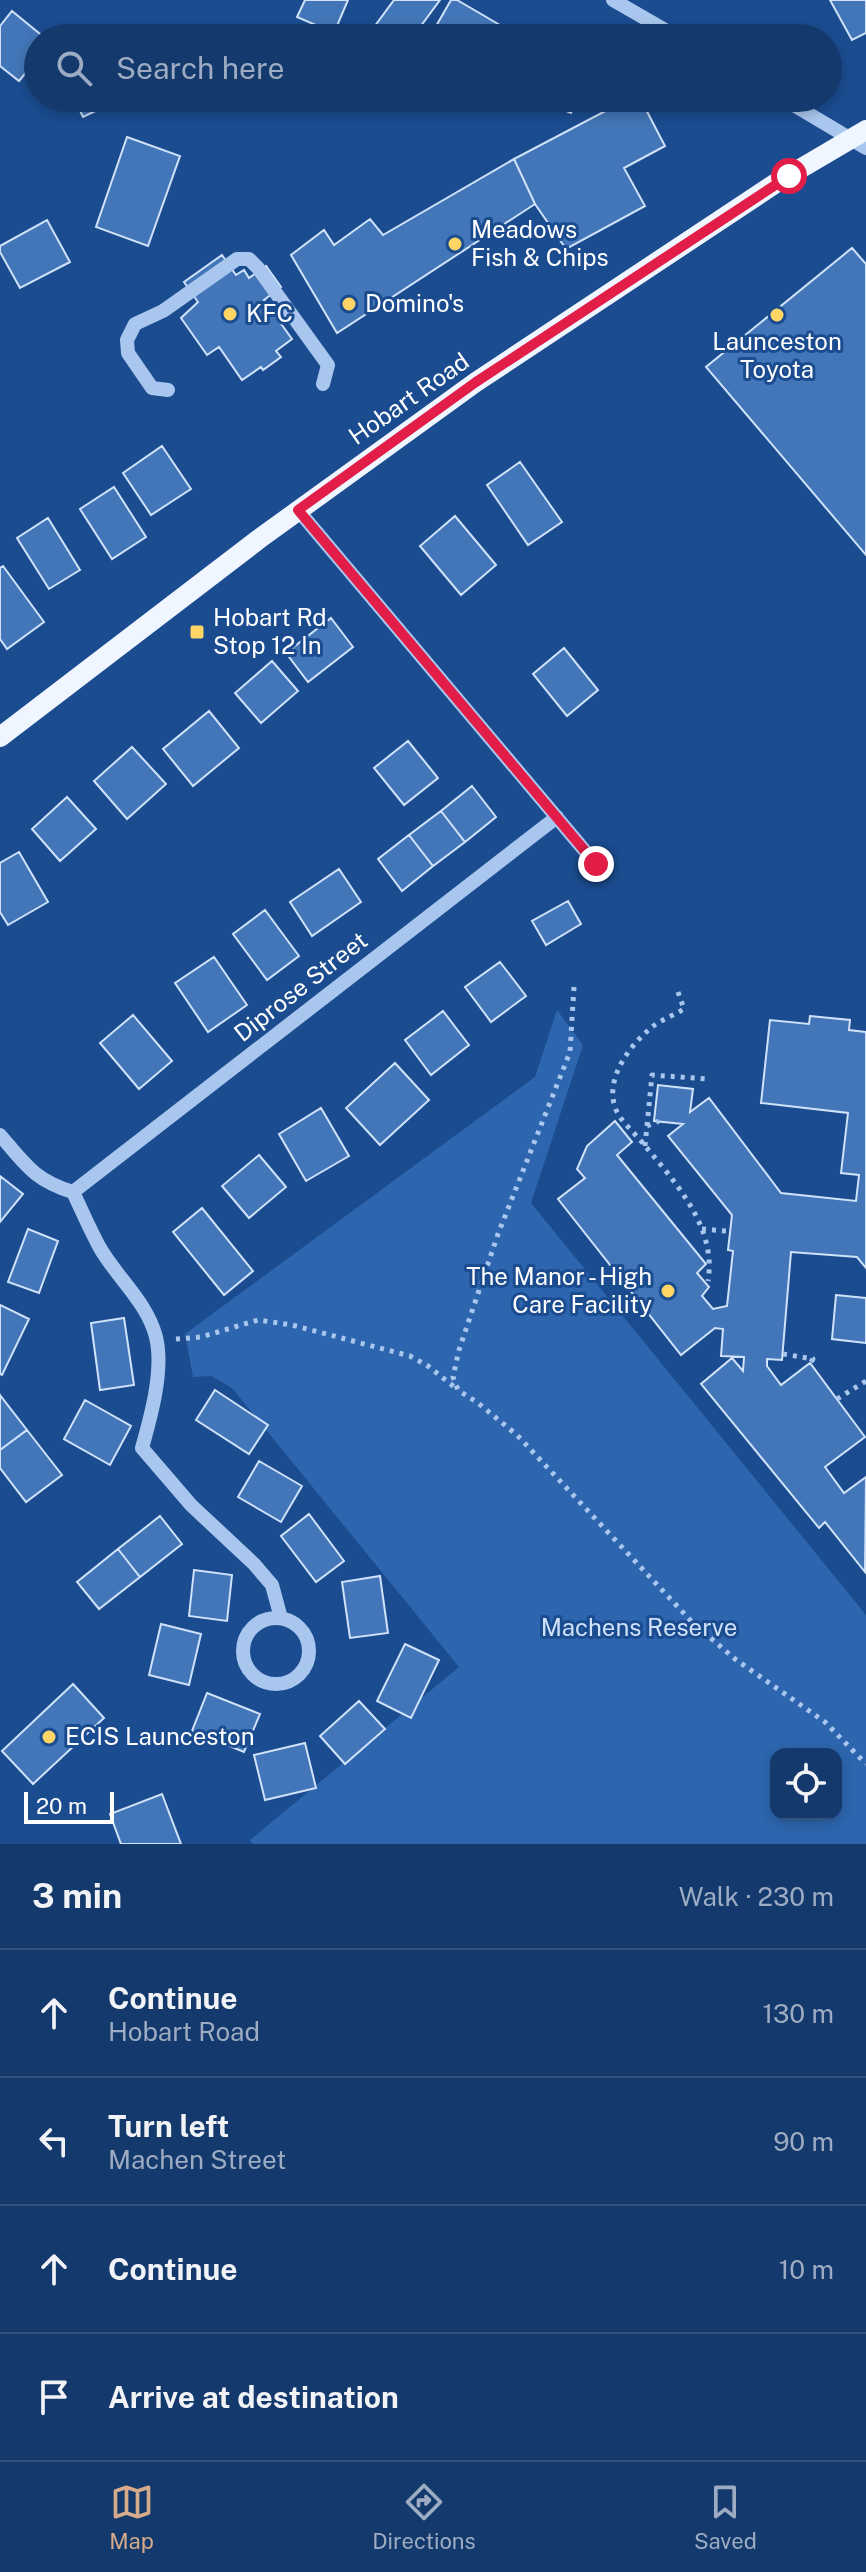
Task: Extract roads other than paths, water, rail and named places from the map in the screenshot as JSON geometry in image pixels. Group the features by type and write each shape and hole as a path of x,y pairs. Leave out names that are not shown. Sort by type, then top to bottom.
{"main road":[{"name":"Hobart Road","path":"0,737 298,510 489,373 776,183 861,139"}],"street":[{"path":"613,0 655,24"},
{"path":"809,112 861,139"},
{"path":"168,390 152,388 128,353 127,340 135,324 163,311 237,259 249,259 258,268 328,365 323,384"},
{"path":"298,510 596,864"},
{"name":"Diprose Street","path":"73,1192 557,817"},
{"path":"0,1135 49,1185 73,1192 101,1250 148,1312 157,1340 157,1378 152,1413 142,1448 191,1505 272,1585 281,1618"},
{"path":"281,1618 295,1624 303,1632 308,1642 307,1664 300,1674 281,1684 269,1683 251,1672 246,1663 245,1642 256,1625 281,1618"}],"place":[{"name":"Meadows Fish & Chips","path":"455,244"},
{"name":"Domino's","path":"349,304"},
{"name":"KFC","path":"230,314"},
{"name":"Launceston Toyota","path":"777,315"},
{"name":"Hobart Rd Stop 12 In","path":"197,632"},
{"name":"The Manor - High Care Facility","path":"668,1291"},
{"name":"ECIS Launceston","path":"49,1737"}],"park label":[{"name":"Machens Reserve","path":"639,1628"}]}
